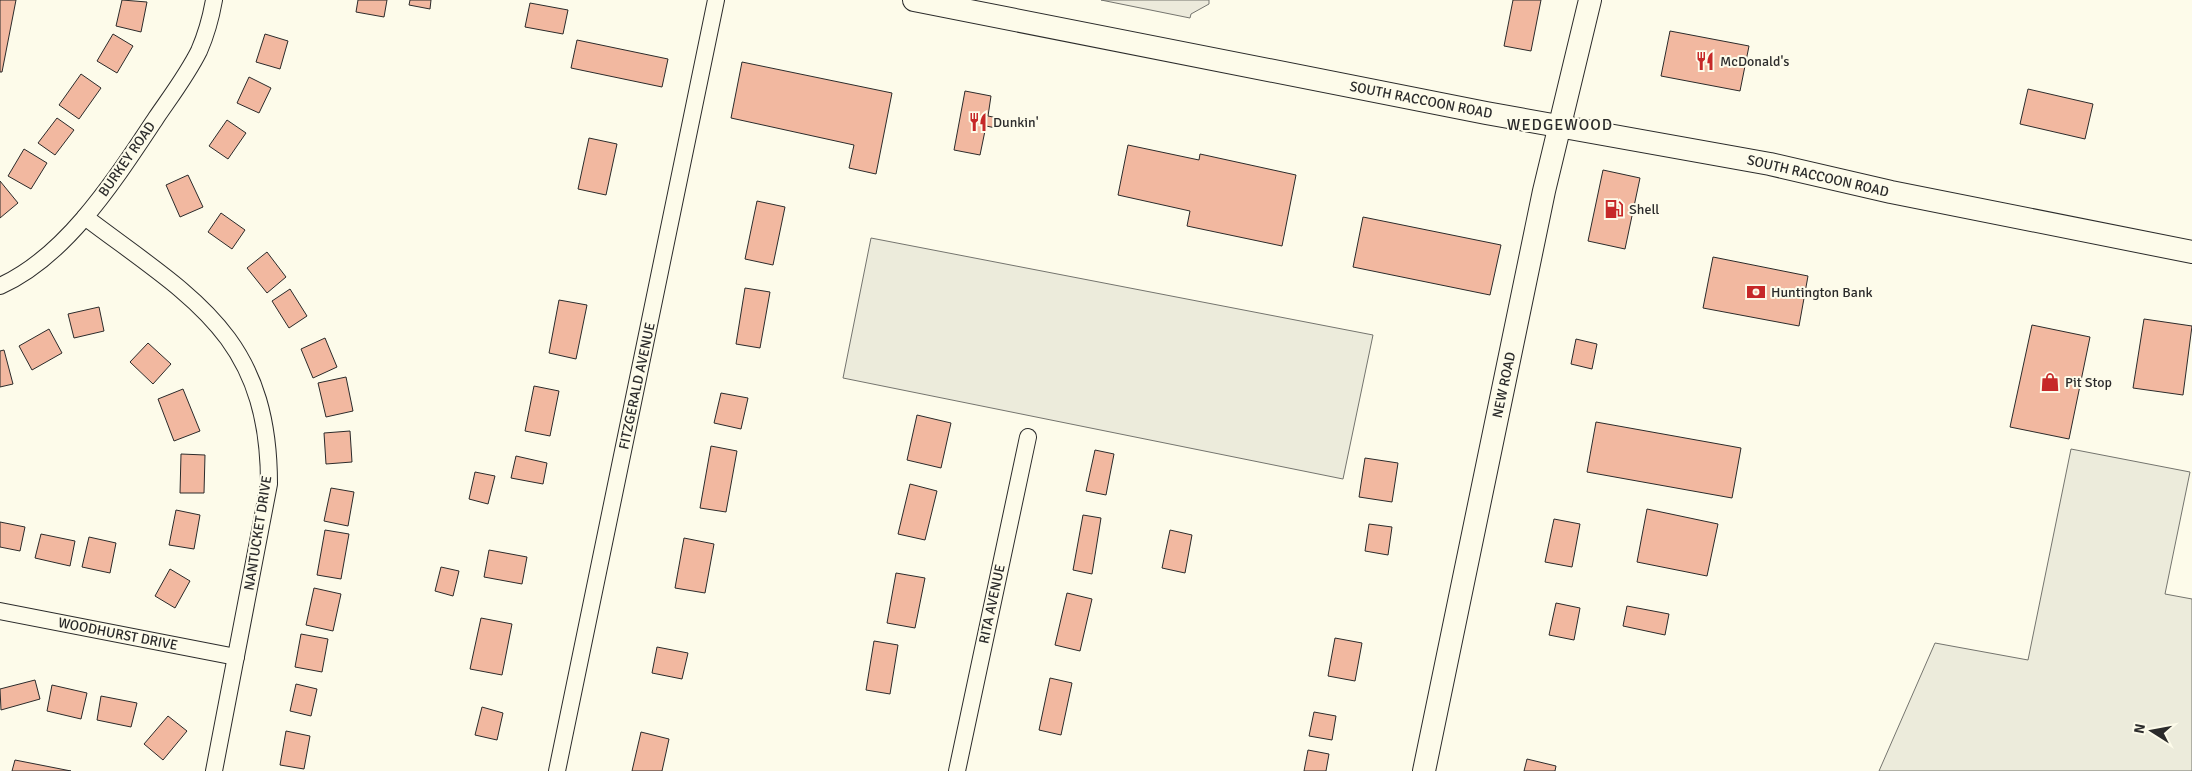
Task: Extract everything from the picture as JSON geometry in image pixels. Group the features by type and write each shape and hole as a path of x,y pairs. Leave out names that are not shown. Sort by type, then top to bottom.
{"street":[{"name":"BURKEY ROAD","path":"0,286 23,273 50,252 85,218 184,76 199,51 214,0"},
{"name":"FITZGERALD AVENUE","path":"557,771 716,0"},
{"name":"SOUTH RACCOON ROAD","path":"914,0 939,2 1478,112 1770,164 1891,192 2192,252"},
{"name":"NEW ROAD","path":"1424,771 1543,199 1590,0"},
{"name":"NANTUCKET DRIVE","path":"85,218 194,300 213,319 241,358 262,410 269,448 269,484 214,771"},
{"name":"RITA AVENUE","path":"957,771 1028,437"},
{"name":"WOODHURST DRIVE","path":"0,611 236,657"}],"shaded area":[{"path":"1101,0 1209,0 1209,4 1191,14 1190,18"},
{"path":"871,238 1373,335 1343,479 843,378"},
{"path":"2071,449 2190,472 2165,594 2192,599 2192,771 1879,771 1935,643 2028,660"}],"building":[{"path":"0,0 16,0 2,72 0,72"},
{"path":"122,0 147,2 141,32 116,26"},
{"path":"358,0 387,0 384,17 356,12"},
{"path":"410,0 431,0 430,9 409,5"},
{"path":"1513,0 1541,0 1531,51 1504,46"},
{"path":"530,3 568,10 563,34 525,27"},
{"name":"McDonald's","path":"1670,31 1749,46 1740,91 1661,76"},
{"path":"113,34 133,46 117,73 97,61"},
{"path":"265,34 288,41 280,69 256,62"},
{"path":"577,40 668,59 662,87 571,68"},
{"path":"742,62 892,93 876,174 849,168 854,145 731,118"},
{"path":"81,74 101,88 79,119 59,105"},
{"path":"249,77 271,88 259,113 237,103"},
{"path":"2028,89 2093,104 2085,139 2020,124"},
{"name":"Dunkin'","path":"965,91 991,96 988,116 998,118 996,128 986,126 980,155 954,150"},
{"path":"57,118 74,130 55,155 38,143"},
{"path":"227,120 246,133 228,159 209,146"},
{"path":"589,138 617,144 606,195 578,189"},
{"path":"1128,145 1199,160 1200,154 1296,175 1282,246 1187,226 1190,211 1118,195"},
{"path":"24,149 47,163 31,189 8,176"},
{"name":"Shell","path":"1603,170 1640,178 1625,249 1588,241"},
{"path":"188,175 203,207 180,217 166,185"},
{"path":"0,181 18,203 0,218"},
{"path":"757,201 785,207 773,265 745,259"},
{"path":"221,213 245,230 232,249 208,232"},
{"path":"1363,217 1501,245 1490,295 1353,267"},
{"path":"267,252 286,277 267,293 247,268"},
{"name":"Huntington Bank","path":"1713,257 1808,276 1799,326 1703,308"},
{"path":"745,288 770,292 760,348 736,344"},
{"path":"290,289 307,316 289,328 272,301"},
{"path":"559,300 587,305 576,359 549,353"},
{"path":"99,307 104,331 74,338 68,314"},
{"path":"2144,319 2192,326 2183,395 2133,388"},
{"name":"Pit Stop","path":"2032,325 2090,337 2069,439 2010,427"},
{"path":"49,329 62,353 32,370 19,346"},
{"path":"325,338 337,367 313,378 301,349"},
{"path":"1576,339 1597,344 1592,369 1571,364"},
{"path":"148,343 171,364 153,384 130,362"},
{"path":"4,350 13,384 0,387 0,351"},
{"path":"346,377 353,411 326,417 318,383"},
{"path":"534,386 559,391 550,436 525,431"},
{"path":"183,389 200,431 174,441 158,399"},
{"path":"721,393 748,398 741,429 714,423"},
{"path":"917,415 951,423 941,468 907,460"},
{"path":"1596,422 1741,448 1732,498 1587,472"},
{"path":"350,431 352,462 326,464 324,433"},
{"path":"711,446 737,451 726,512 700,508"},
{"path":"1095,450 1114,454 1106,495 1086,491"},
{"path":"181,454 205,455 204,493 180,493"},
{"path":"516,456 547,463 543,484 511,478"},
{"path":"1365,458 1398,463 1392,502 1359,497"},
{"path":"475,472 495,476 488,504 469,499"},
{"path":"910,484 937,491 925,540 898,534"},
{"path":"331,488 354,492 348,526 324,521"},
{"path":"1647,509 1718,524 1707,576 1637,562"},
{"path":"176,510 200,515 194,549 169,545"},
{"path":"1083,515 1101,518 1092,574 1073,570"},
{"path":"1554,519 1580,524 1572,567 1545,562"},
{"path":"0,522 25,527 20,551 0,547"},
{"path":"1369,524 1392,527 1388,555 1365,551"},
{"path":"325,530 349,534 341,579 317,575"},
{"path":"1170,530 1192,535 1185,573 1162,568"},
{"path":"41,534 75,541 70,566 35,558"},
{"path":"89,537 116,543 110,573 82,567"},
{"path":"684,538 714,544 705,593 675,588"},
{"path":"489,550 527,557 522,584 484,577"},
{"path":"441,567 459,571 453,596 435,591"},
{"path":"170,569 190,581 175,608 155,596"},
{"path":"896,573 925,578 915,628 887,623"},
{"path":"314,588 341,594 333,631 306,625"},
{"path":"1067,593 1092,599 1080,651 1055,645"},
{"path":"1556,603 1580,608 1574,640 1549,635"},
{"path":"1627,606 1669,614 1665,635 1623,626"},
{"path":"481,618 512,624 502,675 470,669"},
{"path":"301,634 328,639 322,672 295,667"},
{"path":"1335,638 1362,643 1355,681 1328,676"},
{"path":"874,641 898,645 890,694 866,690"},
{"path":"657,647 688,653 682,679 652,673"},
{"path":"1050,678 1072,683 1061,735 1039,730"},
{"path":"35,680 40,699 1,710 0,689"},
{"path":"296,684 317,689 311,716 290,711"},
{"path":"52,685 87,693 81,719 47,711"},
{"path":"101,696 137,703 131,727 97,720"},
{"path":"482,707 503,713 497,740 475,735"},
{"path":"1314,712 1336,716 1332,740 1309,736"},
{"path":"168,716 187,731 163,760 144,744"},
{"path":"286,731 310,736 304,769 280,765"},
{"path":"641,732 669,739 662,771 632,771"},
{"path":"1308,750 1329,754 1326,771 1304,771"},
{"path":"1527,759 1556,766 1555,771 1524,771"},
{"path":"15,760 71,771 12,771"}],"place":[{"name":"McDonald's","path":"1705,61"},
{"name":"Dunkin'","path":"978,122"},
{"name":"Shell","path":"1614,209"},
{"name":"Huntington Bank","path":"1756,292"},
{"name":"Pit Stop","path":"2050,382"}],"district":[{"name":"WEDGEWOOD","path":"1560,125"}]}
